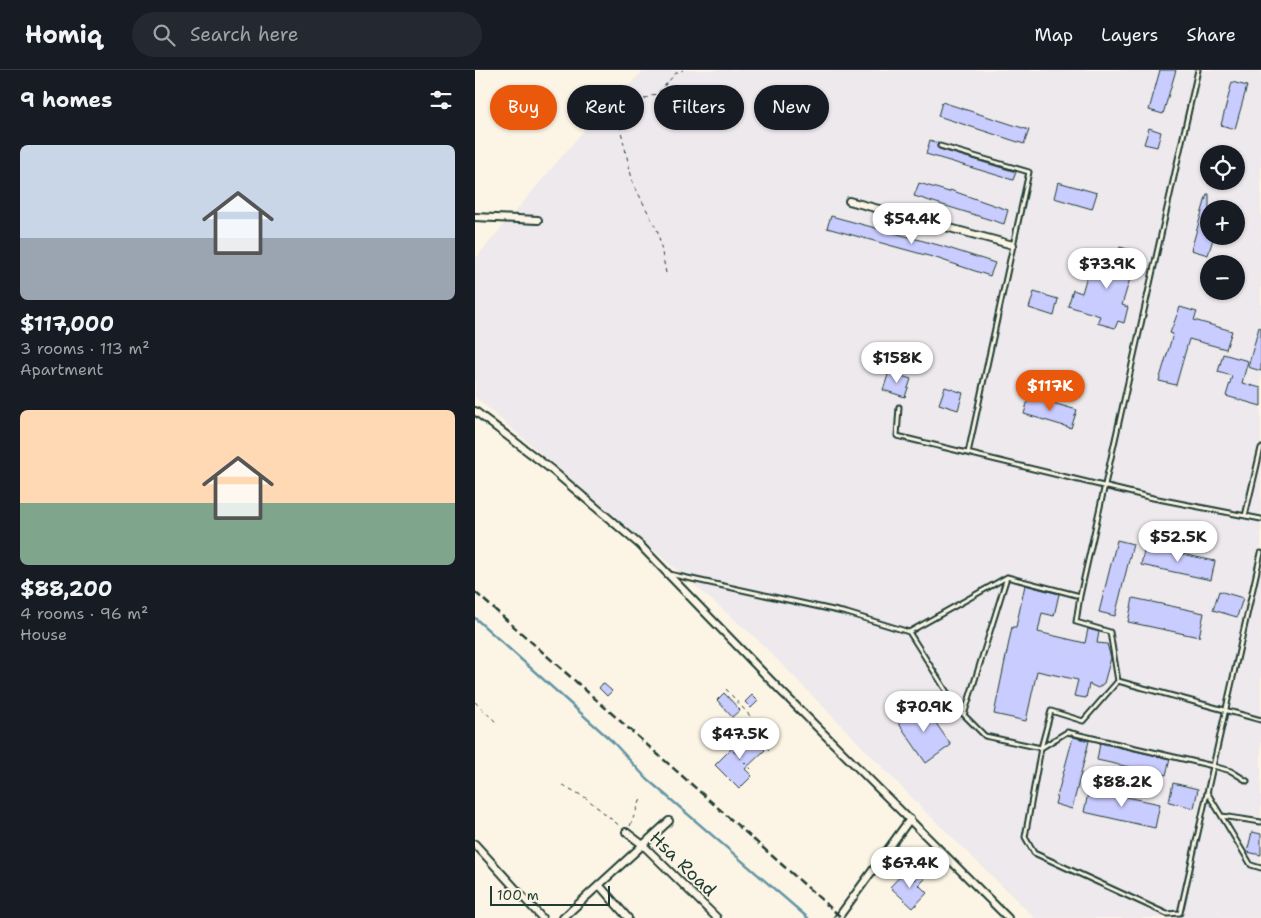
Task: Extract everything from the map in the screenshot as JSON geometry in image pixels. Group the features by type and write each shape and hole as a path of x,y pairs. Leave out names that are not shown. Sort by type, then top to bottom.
{"street":[{"path":"849,201 1013,245"},
{"path":"475,217 538,220"},
{"path":"475,411 552,470 640,546 778,688 1008,918"},
{"path":"839,918 852,897 911,819"},
{"path":"563,918 669,821"},
{"name":"Hsa Road","path":"626,832 643,846 717,918"},
{"path":"475,844 542,918"},
{"path":"600,886 628,918"}],"lane":[{"path":"1118,681 1110,632 1076,622 1104,486 1198,70"},
{"path":"940,146 1029,172 968,453"},
{"path":"899,407 897,436 1104,486 1261,519"},
{"path":"1245,516 1261,448"},
{"path":"1118,681 1083,721 1051,711 1041,748 1025,837 1034,853 1167,914 1180,913 1261,553"},
{"path":"669,574 847,613 909,632 957,708 985,736 1041,748 1067,732 1213,766 1231,772 1247,781"},
{"path":"909,632 1007,577 1080,596"},
{"path":"964,715 1007,577"},
{"path":"1118,681 1261,720"},
{"path":"1207,792 1251,865 1261,868"},
{"path":"1222,816 1261,822"}],"path":[{"path":"666,273 658,232 633,183 620,127 639,101 658,93 676,73 683,70"},
{"path":"726,690 751,717"},
{"path":"475,702 498,724"},
{"path":"744,725 769,750"},
{"path":"727,745 751,769"},
{"path":"563,785 586,798 626,832 641,799"}],"shaded area":[{"path":"644,70 1261,70 1261,918 1035,918 927,813 756,638 475,397 475,259 585,130 644,130 644,85 629,85"}],"building":[{"path":"1160,70 1176,70 1163,114 1149,110"},
{"path":"1232,82 1247,86 1235,129 1221,125"},
{"path":"942,102 1029,130 1024,144 938,116"},
{"path":"1149,128 1161,132 1157,147 1144,144"},
{"path":"930,140 938,143 939,149 1016,172 1013,180 926,154"},
{"path":"1058,182 1097,193 1092,209 1054,198"},
{"path":"919,183 949,192 950,190 1008,210 1004,224 914,196"},
{"path":"1207,194 1209,194 1209,200 1205,200"},
{"path":"831,216 942,246 995,263 990,276 936,258 827,228"},
{"path":"1200,218 1200,245 1211,245 1208,255 1191,250"},
{"path":"1120,247 1138,252 1122,305 1128,307 1124,323 1118,321 1115,328 1097,323 1100,316 1068,306 1073,290 1082,293 1091,262 1114,268"},
{"path":"1034,292 1058,299 1054,316 1029,308"},
{"path":"1180,307 1197,312 1194,320 1232,331 1226,349 1189,339 1176,385 1159,381 1173,334 1170,333"},
{"path":"1259,327 1261,328 1261,371 1248,367"},
{"path":"1223,354 1248,361 1242,383 1261,388 1261,406 1226,396 1232,376 1218,372"},
{"path":"889,372 911,379 905,397 883,390"},
{"path":"945,387 963,393 958,410 939,404"},
{"path":"1029,396 1077,410 1071,428 1024,414"},
{"path":"1117,540 1133,544 1115,616 1099,612"},
{"path":"1145,546 1215,561 1211,580 1141,565"},
{"path":"1025,585 1059,594 1054,616 1042,613 1038,632 1085,643 1088,629 1099,632 1097,643 1107,644 1111,658 1104,683 1098,688 1089,684 1086,698 1074,696 1078,680 1037,671 1026,721 994,714 1012,627 1016,627"},
{"path":"1219,591 1243,598 1237,617 1213,610"},
{"path":"1133,598 1204,613 1199,637 1128,622"},
{"path":"603,683 612,691 607,696 599,688"},
{"path":"724,693 740,710 732,717 717,700"},
{"path":"752,695 758,701 751,708 745,702"},
{"path":"922,703 951,745 926,763 897,721"},
{"path":"747,733 765,750 745,769 752,776 739,789 715,765"},
{"path":"1073,737 1089,741 1072,809 1055,804"},
{"path":"1100,743 1170,759 1166,775 1097,760"},
{"path":"1173,783 1198,789 1194,808 1169,802"},
{"path":"1089,789 1160,804 1155,828 1084,812"},
{"path":"1252,832 1261,834 1261,855 1247,852"},
{"path":"905,871 914,880 920,874 925,879 919,885 927,893 913,908 890,887"}],"waterway":[{"path":"475,618 613,742 647,779 808,918"}],"railway":[{"path":"475,592 842,918"}]}
